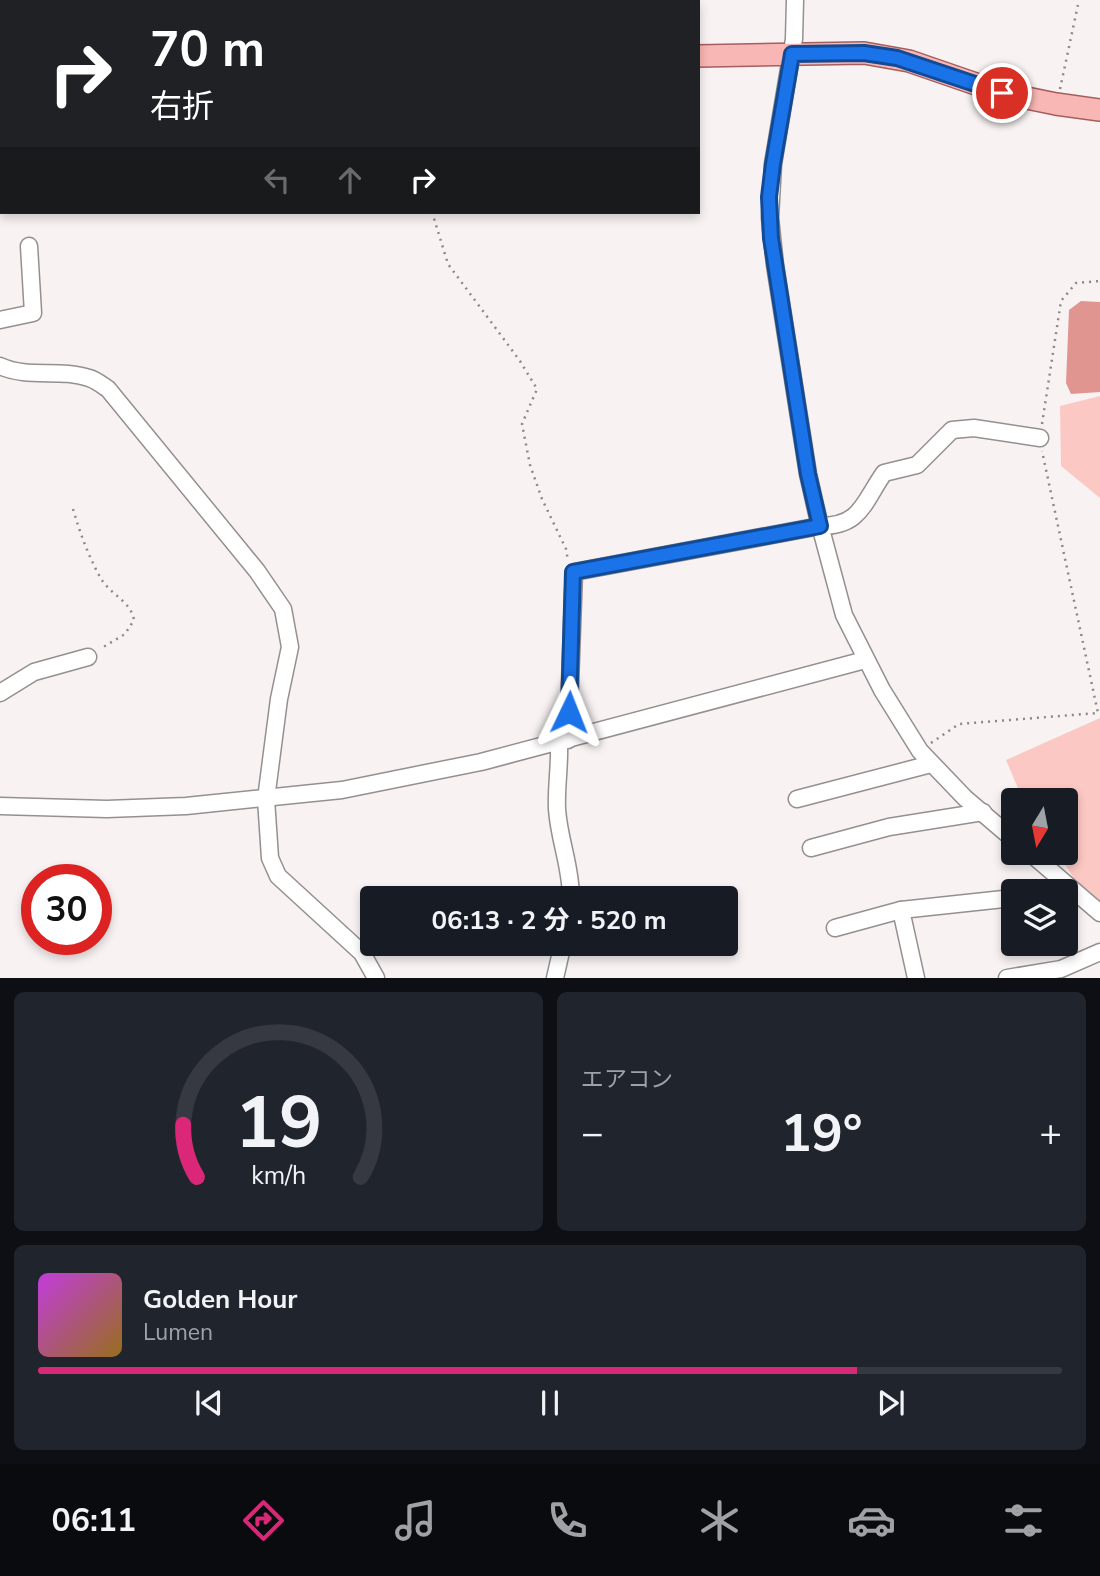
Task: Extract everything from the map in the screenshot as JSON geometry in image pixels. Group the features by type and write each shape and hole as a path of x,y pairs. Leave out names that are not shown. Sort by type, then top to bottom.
{"main road":[{"path":"700,56 765,57 864,53 897,58 1002,93 1100,110"}],"street":[{"path":"795,0 792,54 769,197 771,238 808,474 820,526 844,615 865,660 920,751 1001,828"},
{"path":"0,320 33,313 29,246"},
{"path":"0,366 11,371 73,374 90,378 108,389 257,571 283,610 290,647 279,699 266,799 270,858 278,876 362,953 376,978"},
{"path":"572,886 557,808 564,741 573,572 820,526 839,526 856,516 884,473 917,465 952,430 974,428 1040,438"},
{"path":"0,693 34,672 88,657"},
{"path":"0,806 107,809 186,806 342,790 408,778 564,741 865,660"},
{"path":"797,799 931,764"},
{"path":"811,848 889,827 983,812"},
{"path":"1042,865 1057,879"},
{"path":"1078,897 1100,913"},
{"path":"835,928 901,910 1001,899"},
{"path":"901,910 916,978"},
{"path":"1007,978 1061,969 1100,952"},
{"path":"555,978 560,956"}],"path":[{"path":"1056,104 1079,0"},
{"path":"433,214 448,264 520,361 537,389 522,424 530,465 573,572"},
{"path":"920,751 959,724 1098,713 1040,438 1061,301 1076,283 1100,281"},
{"path":"73,509 83,542 101,579 116,597 127,605 134,620 125,634 88,657"}],"shaded area":[{"path":"1081,301 1100,302 1100,392 1071,394 1066,383 1069,310"},
{"path":"1100,396 1100,498 1061,466 1060,406"},
{"path":"1100,718 1100,919 1078,885 1078,879 1074,879 1065,865 1078,865 1078,788 1018,788 1006,760"}],"route":[{"path":"569,712 573,572 820,526 808,474 771,238 769,197 792,54 864,53 897,58 1002,93"}]}
